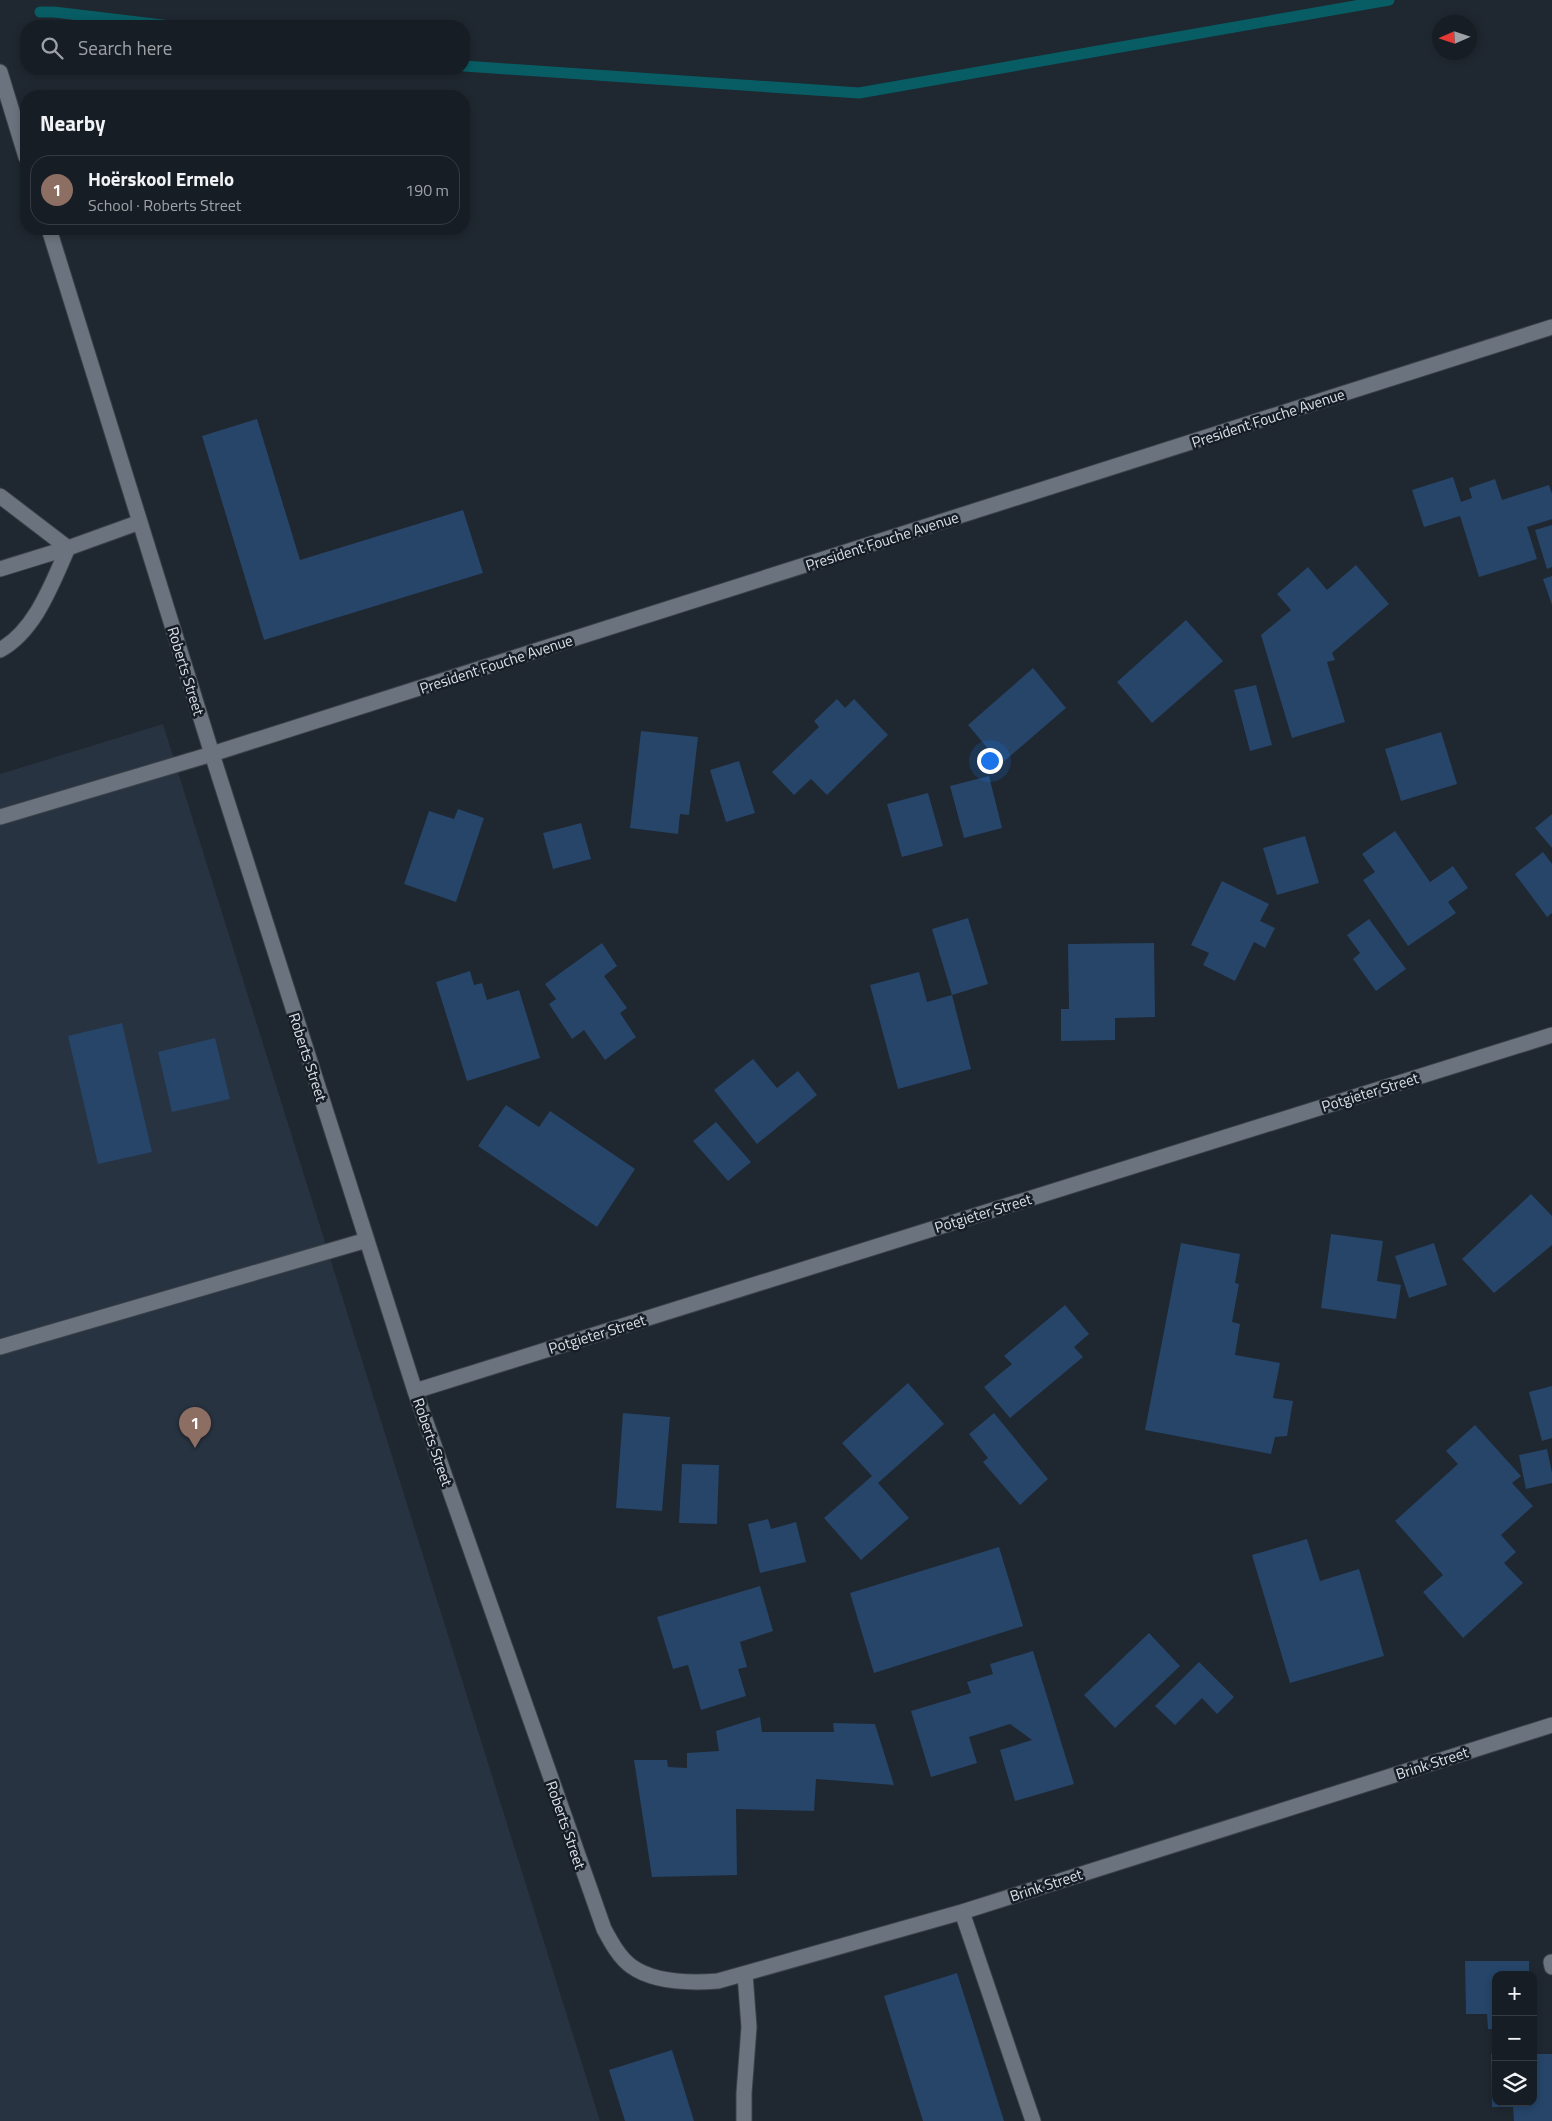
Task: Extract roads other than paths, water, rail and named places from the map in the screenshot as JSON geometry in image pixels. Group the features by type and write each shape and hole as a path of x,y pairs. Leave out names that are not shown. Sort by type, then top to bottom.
{"street":[{"path":"0,72 20,137"},
{"name":"Roberts Street","path":"51,235 212,754 415,1391 585,1880"},
{"name":"President Fouche Avenue","path":"0,817 212,754 1552,327"},
{"path":"0,496 68,548"},
{"path":"0,569 68,548 140,522"},
{"path":"0,650 7,646 25,628 43,602 68,548"},
{"name":"Potgieter Street","path":"415,1391 1552,1035"},
{"path":"0,1347 367,1240"},
{"name":"Brink Street","path":"585,1880 604,1929 618,1954 632,1967 657,1977 692,1983 718,1981 962,1912 1552,1725"},
{"path":"962,1912 1033,2121"},
{"path":"744,2121 749,2027 745,1974"}],"waterway":[{"path":"470,66 859,93 1389,0"},
{"path":"40,12 121,20"}],"place":[{"name":"Hoërskool Ermelo","path":"195,1448"}]}
